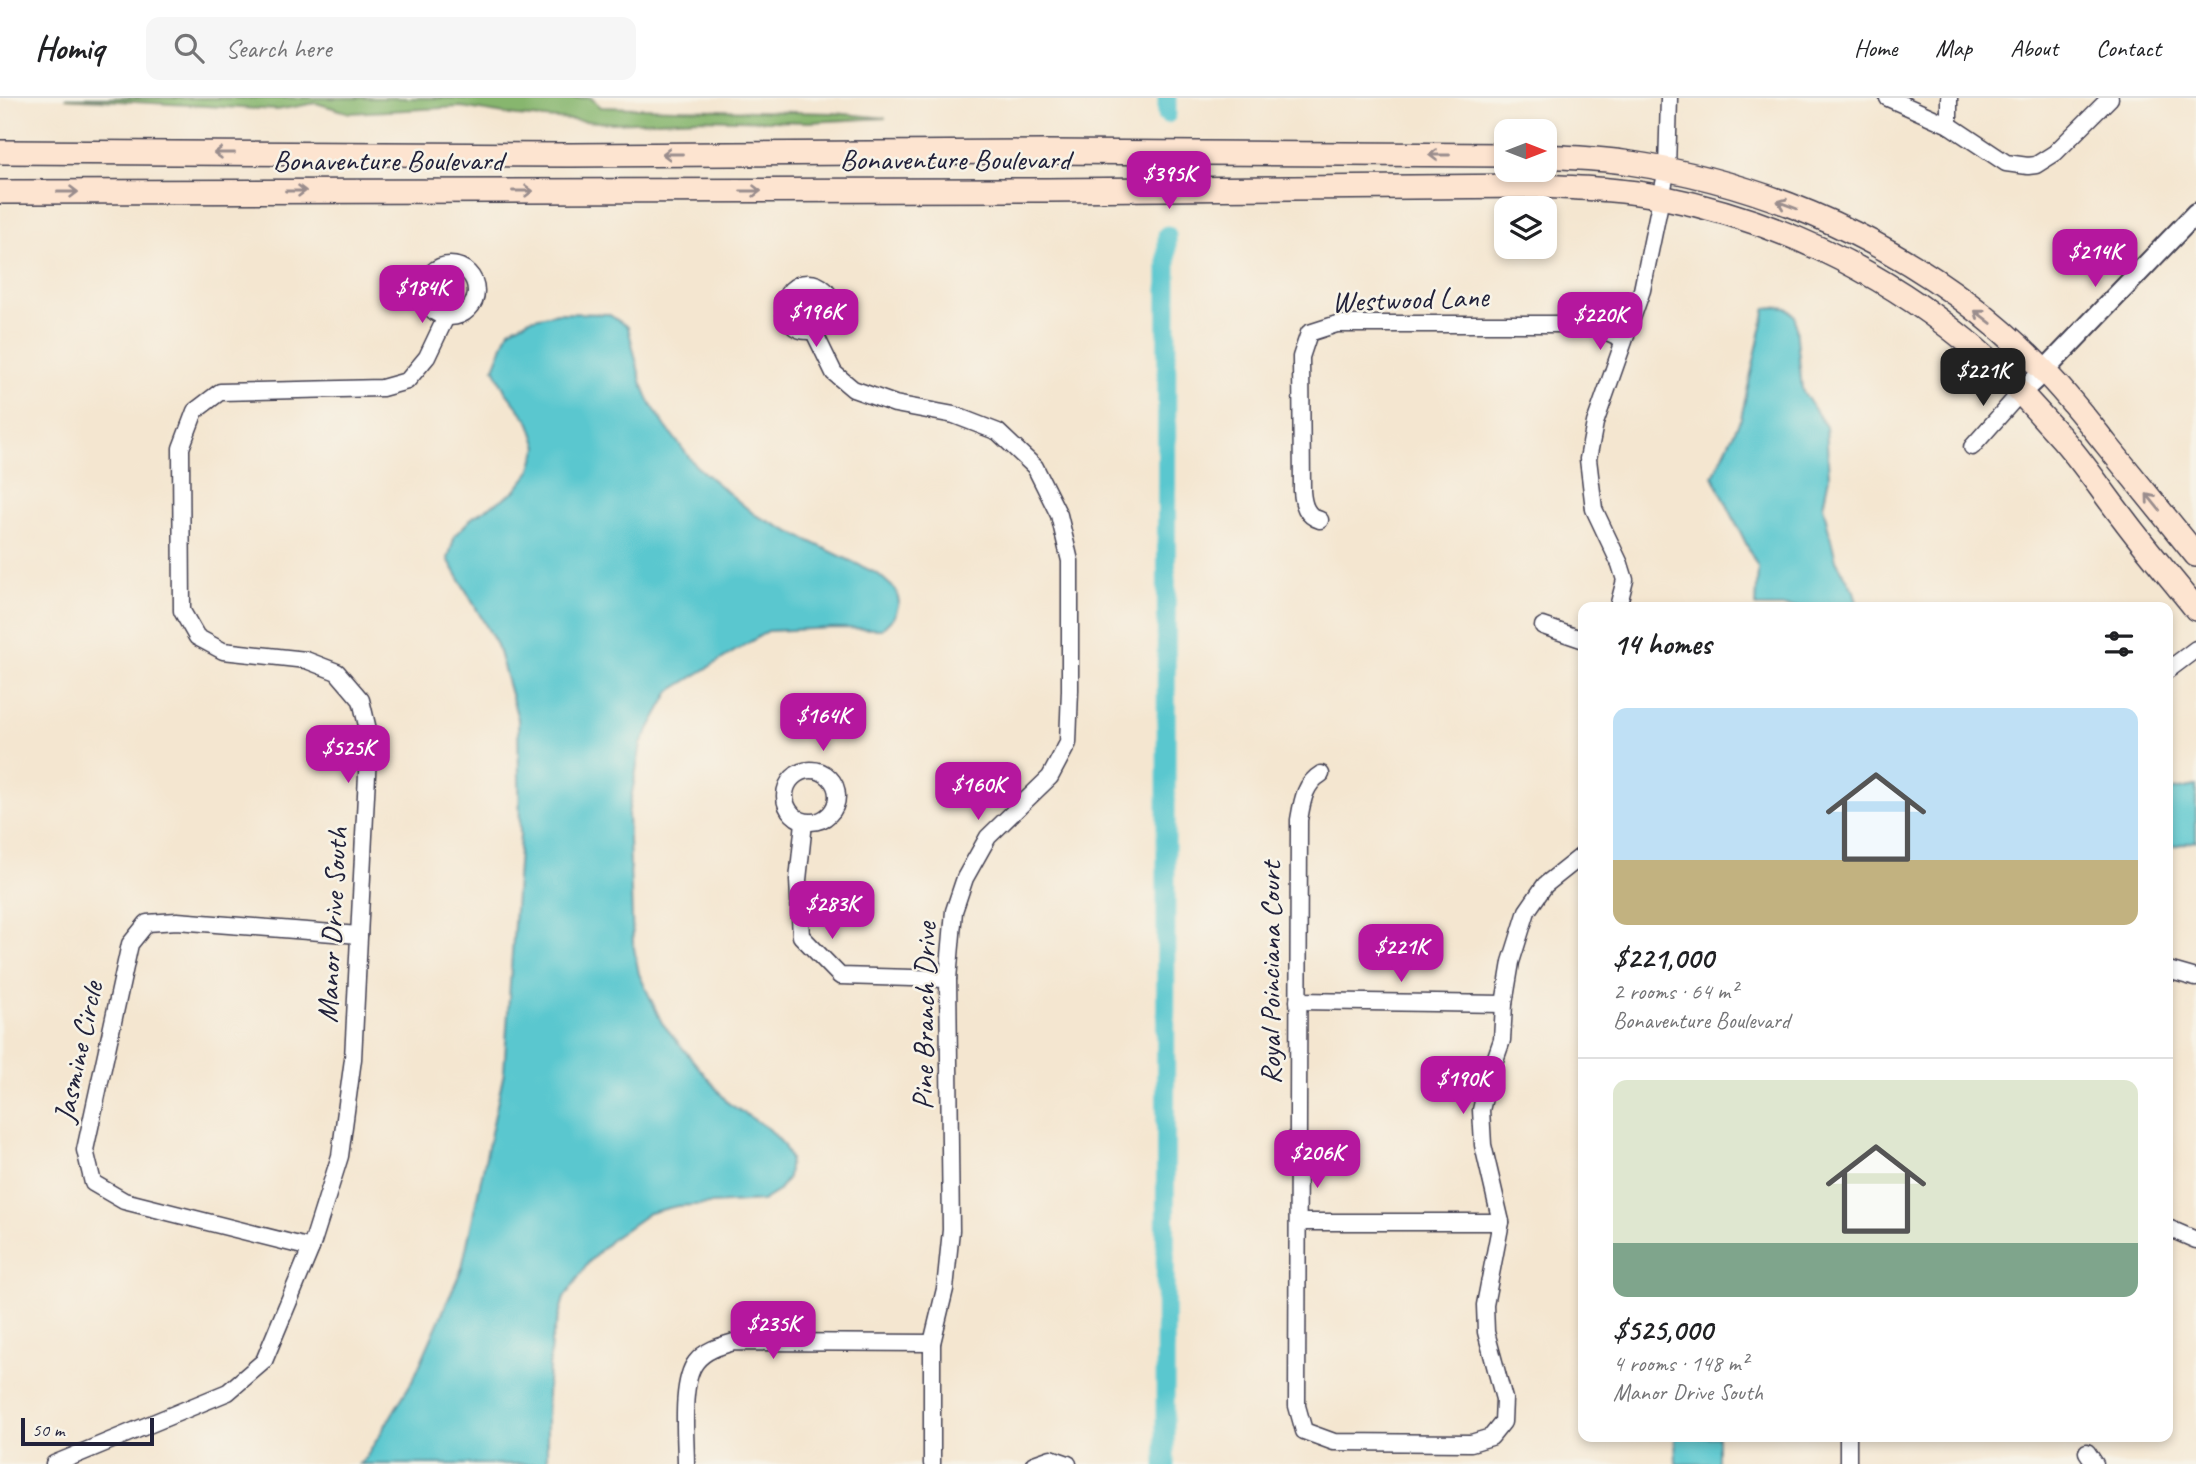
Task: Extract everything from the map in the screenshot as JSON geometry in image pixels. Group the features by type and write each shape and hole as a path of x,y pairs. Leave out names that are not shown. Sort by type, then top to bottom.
{"main road":[{"name":"Bonaventure Boulevard","path":"0,152 1494,155"},
{"path":"1558,157 1627,162 1667,169 1780,202 1840,226 1931,276 2045,371 2196,555"},
{"name":"Bonaventure Boulevard","path":"0,192 1540,186 1621,191 1660,197 1713,209 1830,252 1914,300 1968,341 2061,437 2196,609"}],"street":[{"path":"1619,602 1625,580 1594,509 1588,459 1595,423 1642,289 1667,169 1669,98"},
{"path":"1888,98 1949,125 2006,163 2028,166 2036,165 2055,153 2110,98"},
{"path":"1949,98 1949,125"},
{"path":"1972,447 2020,393 2045,371 2196,213"},
{"name":"Manor Drive South","path":"54,1464 228,1392 264,1361 311,1248 340,1156 353,1059 369,734 361,700 337,672 306,660 223,651 197,637 183,611 181,448 195,411 220,392 382,387 407,381 427,357 446,317"},
{"name":"Westwood Lane","path":"1320,520 1310,515 1305,508 1302,491 1301,357 1310,333 1337,324 1567,324 1594,327 1623,340"},
{"name":"Pine Branch Drive","path":"813,331 834,373 853,389 895,404 954,415 998,432 1035,467 1059,515 1070,561 1068,743 1050,777 988,837 965,878 954,911 948,978 951,1230 945,1289 932,1343 932,1464"},
{"path":"1543,626 1578,638"},
{"path":"2173,666 2196,649"},
{"name":"Royal Poinciana Court","path":"1321,774 1315,777 1306,791 1299,820 1297,1406 1304,1431 1334,1442 1471,1443 1491,1437 1503,1422 1504,1399 1486,1332 1485,1306 1501,1222"},
{"path":"803,822 798,880 802,936 840,976 948,978"},
{"path":"1298,1222 1501,1222 1483,1145 1481,1110 1502,1040 1504,1004 1511,962 1527,911 1545,884 1578,859"},
{"name":"Jasmine Circle","path":"311,1248 124,1201 93,1183 85,1150 130,944 147,923 177,921 359,935"},
{"path":"2173,972 2196,978"},
{"path":"1298,1001 1504,1004"},
{"path":"2173,1230 2196,1240"},
{"path":"686,1464 687,1383 695,1363 712,1349 734,1342 932,1343"},
{"path":"1848,1442 1848,1464"},
{"path":"1034,1464 1051,1458 1068,1464"}],"green space":[{"path":"65,98 591,98 601,107 834,113 886,118 809,122 700,119 612,123 517,116 461,107 350,113 316,103 277,110"}],"water":[{"path":"1766,308 1787,308 1795,316 1802,390 1826,427 1829,477 1823,506 1836,560 1854,591 1857,602 1756,602 1758,568 1713,476 1741,418"},
{"path":"558,313 608,314 628,327 641,381 649,401 696,466 755,515 878,574 896,590 899,602 895,616 882,629 768,631 670,691 641,744 628,814 633,943 639,974 662,1023 728,1103 769,1129 783,1144 790,1159 788,1177 778,1191 762,1201 677,1206 649,1213 612,1239 589,1262 564,1298 551,1342 547,1394 547,1464 359,1464 365,1459 414,1378 462,1268 504,1072 520,835 518,719 497,645 448,559 455,535 473,517 514,492 530,472 538,447 530,423 505,391 494,368 509,330 530,319"},
{"path":"2196,786 2196,841 2173,846 2173,790"},
{"path":"1675,1442 1718,1442 1718,1464 1676,1464"}],"waterway":[{"path":"1167,98 1167,114"},
{"path":"1165,1464 1167,235"}]}
